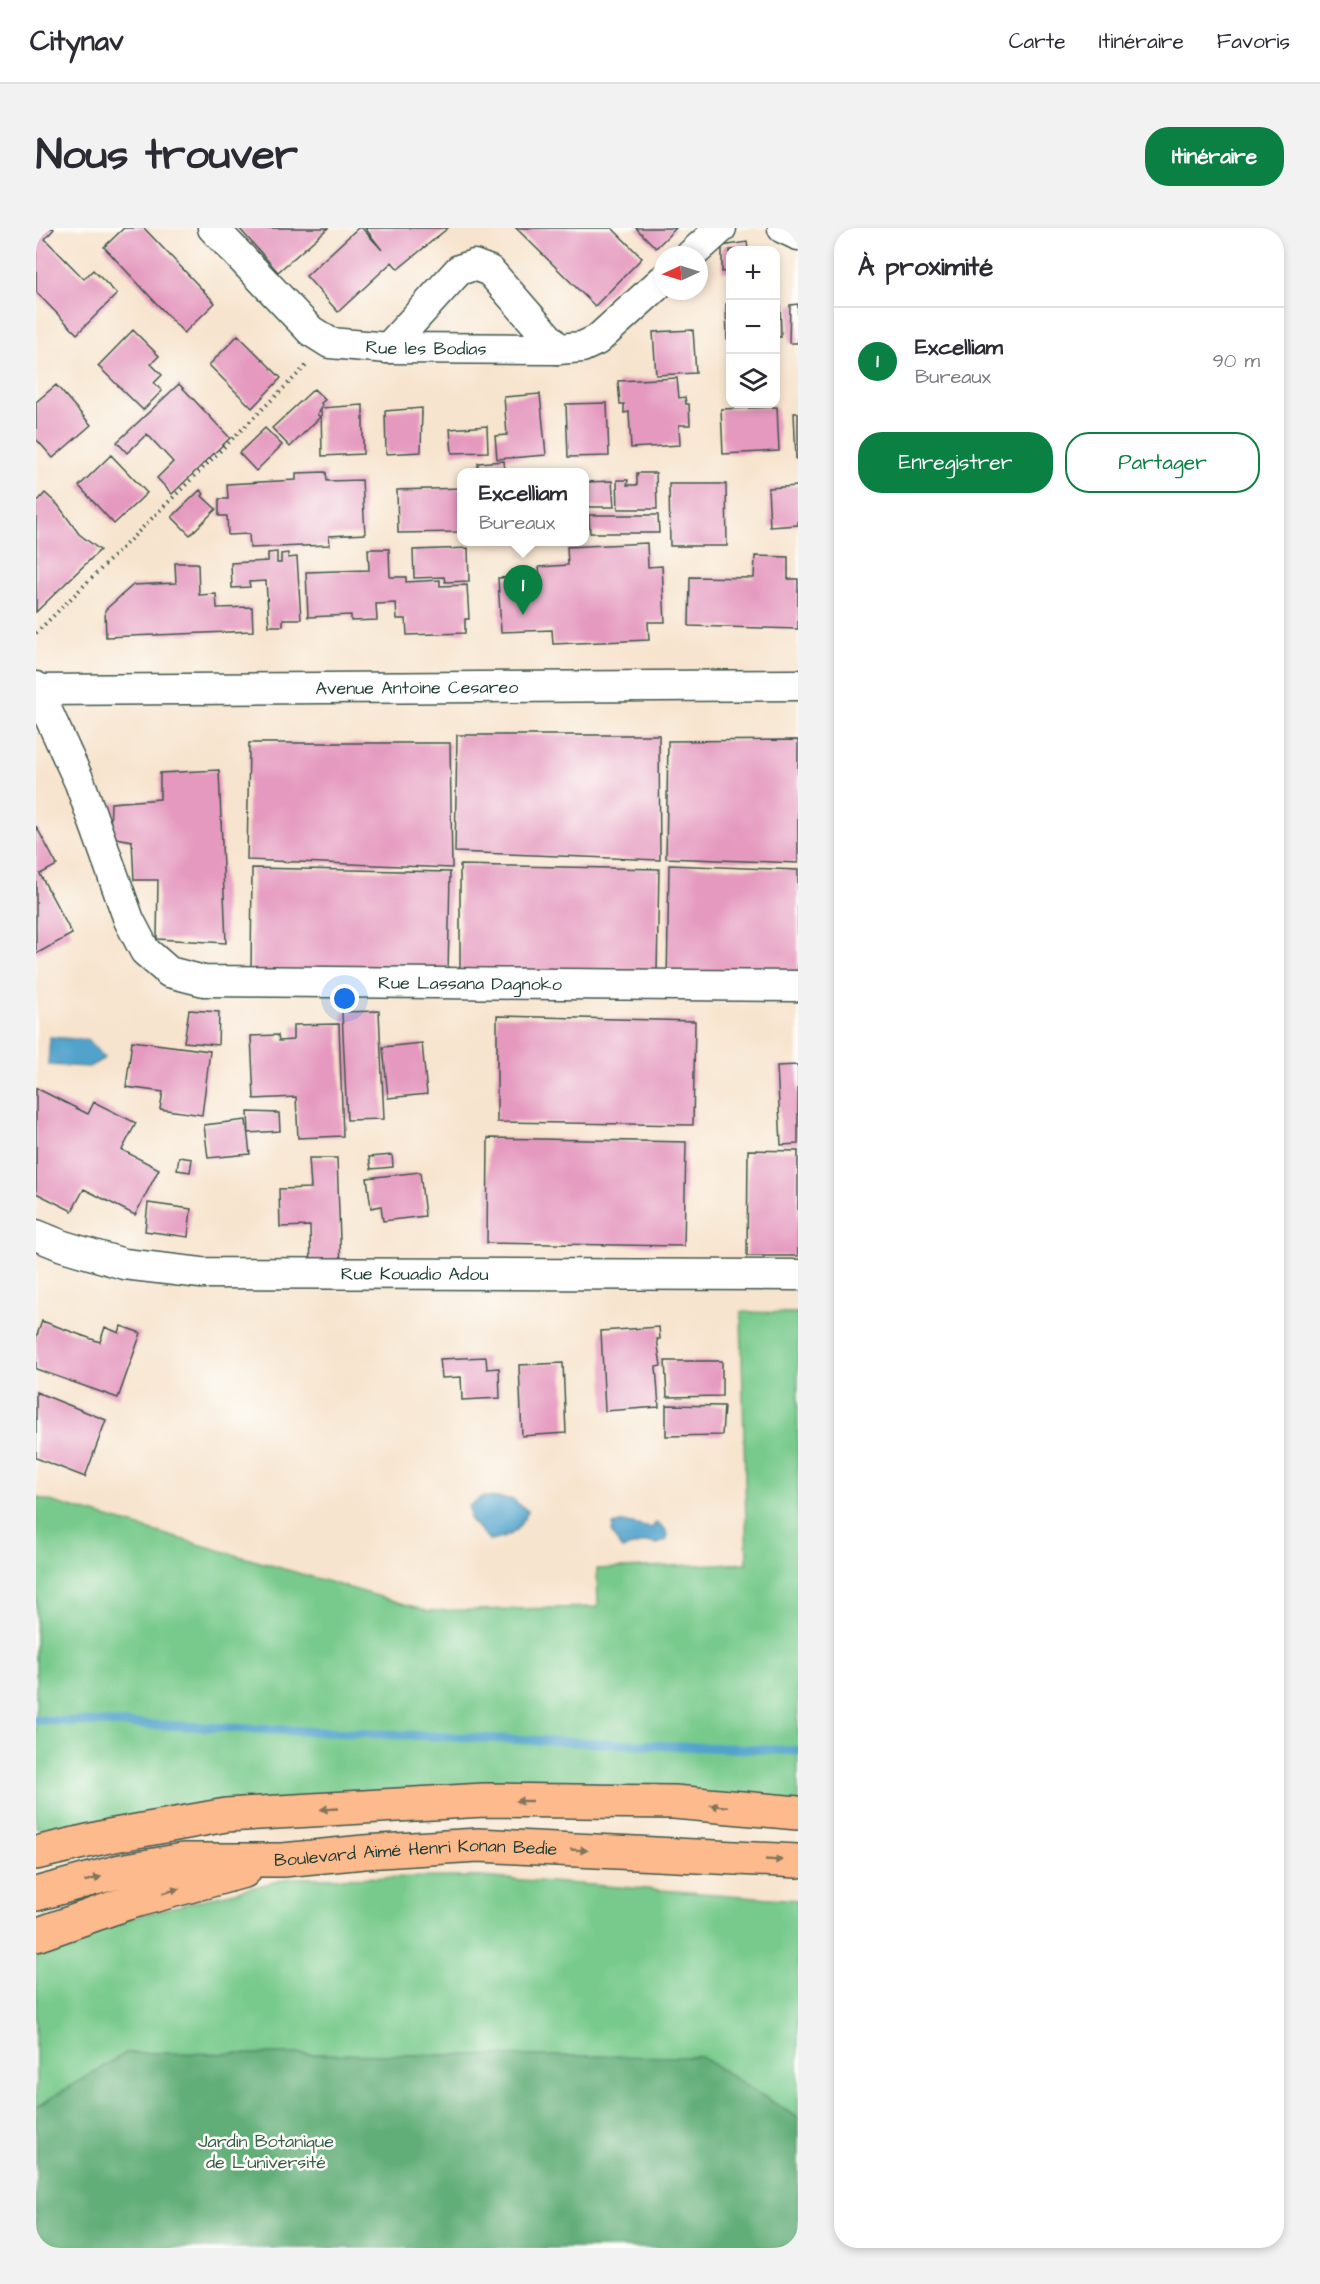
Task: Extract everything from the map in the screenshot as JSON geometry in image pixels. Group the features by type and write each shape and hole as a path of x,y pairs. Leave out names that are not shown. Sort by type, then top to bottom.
{"highway":[{"path":"36,1853 109,1836 226,1815 472,1801 674,1802 798,1813"},
{"name":"Boulevard Aimé Henri Konan Bedie","path":"36,1894 121,1871 183,1860 283,1860 363,1852 478,1845 798,1861"},
{"path":"36,1935 127,1903 283,1860"}],"street":[{"path":"213,228 312,331 330,343"},
{"path":"701,246 721,228"},
{"path":"783,228 798,235"},
{"path":"388,348 459,270 474,264 490,271 558,349"},
{"name":"Rue les Bodias","path":"330,343 388,348 558,349 582,347 597,340 654,288"},
{"name":"Avenue Antoine Cesareo","path":"37,689 798,685"},
{"name":"Rue Lassana Dagnoko","path":"37,689 80,783 129,920 145,951 170,972 204,981 798,986"},
{"name":"Rue Kouadio Adou","path":"36,1235 63,1246 124,1264 201,1273 798,1275"}],"path":[{"path":"36,633 330,343"}],"green space":[{"path":"741,1312 798,1313 798,1811 224,1804 36,1828 36,1497 429,1611 598,1607 597,1569 747,1563"},
{"path":"480,1877 798,1900 798,2118 701,2057 126,2053 36,2107 36,1950 138,1916 290,1878"},
{"name":"Jardin Botanique de L'université","path":"126,2053 701,2057 798,2118 798,2248 36,2248 36,2107"}],"water":[{"path":"50,1037 88,1040 105,1058 89,1067 48,1065"},
{"path":"482,1497 512,1499 528,1511 514,1532 490,1541 470,1520 469,1506"},
{"path":"623,1522 651,1528 656,1523 665,1529 668,1536 666,1541 657,1544 647,1542 622,1549 612,1534 613,1525"}],"building":[{"path":"36,228 54,229 45,239 84,279 93,270 117,294 77,334 36,292"},
{"path":"124,228 144,228 215,303 184,333 104,247"},
{"path":"239,228 328,228 278,272"},
{"path":"358,228 362,228 382,250 365,228 448,228 398,269 392,262 338,312 306,276"},
{"path":"516,228 612,228 642,258 595,306"},
{"path":"636,228 676,228 658,246 654,246"},
{"path":"747,242 748,246 726,246 726,272 722,272 722,246"},
{"path":"798,304 798,343 789,343 790,305"},
{"path":"133,330 159,356 151,364 162,375 154,383 162,391 143,410 98,366"},
{"path":"693,330 696,373 656,375 653,332"},
{"path":"238,335 281,378 252,408 209,365"},
{"path":"677,378 679,398 685,397 686,404 689,404 690,425 679,425 680,445 631,448 629,412 624,413 624,404 620,404 618,381"},
{"path":"179,384 230,438 172,494 157,478 173,462 147,434 127,453 117,442"},
{"path":"56,385 91,425 53,458 36,439 36,402"},
{"path":"314,389 325,400 321,403 317,414 320,417 290,447 272,428"},
{"path":"540,394 546,455 497,459 495,436 507,435 504,397"},
{"path":"607,403 609,456 568,457 566,404"},
{"path":"363,405 363,454 322,456 321,408"},
{"path":"422,408 421,452 386,454 385,411"},
{"path":"777,408 779,451 723,454 721,409"},
{"path":"794,413 798,413 798,459 796,459"},
{"path":"487,426 488,452 452,453 450,429"},
{"path":"265,428 282,445 256,471 239,453"},
{"path":"111,455 147,493 114,524 79,486"},
{"path":"504,461 505,468 478,468 478,463"},
{"path":"326,472 327,481 362,480 365,534 329,536 330,545 250,548 249,534 228,535 227,516 219,516 219,499 228,499 227,484 296,480 296,473"},
{"path":"637,473 656,473 657,509 618,509 617,480 628,480 627,485 637,485"},
{"path":"612,481 614,507 589,507 589,482"},
{"path":"669,484 726,484 727,546 670,546"},
{"path":"798,486 798,525 770,527 768,488"},
{"path":"457,488 457,532 398,533 397,490"},
{"path":"200,490 204,494 202,496 216,509 190,535 172,517"},
{"path":"45,493 58,505 79,534 100,550 36,612 36,503"},
{"path":"589,515 658,515 659,533 590,533"},
{"path":"647,543 648,567 662,566 665,622 648,622 649,640 553,644 552,630 501,632 498,578 540,576 539,567 568,565 567,547"},
{"path":"468,548 469,581 445,582 444,577 414,578 413,550"},
{"path":"368,549 389,549 390,577 406,577 406,582 440,580 440,586 467,585 469,619 465,619 465,633 407,635 406,619 397,619 396,603 376,604 377,620 351,621 351,615 308,617 306,572 369,570"},
{"path":"277,552 277,563 281,563 281,554 288,553 288,558 297,557 301,619 283,619 283,626 269,626 266,581 249,582 250,587 232,588 231,563 268,561 268,553"},
{"path":"755,556 788,557 788,579 798,579 798,629 689,626 690,577 754,578"},
{"path":"175,563 198,563 199,595 216,594 217,608 252,607 253,631 106,637 105,610 133,585 176,583"},
{"path":"457,735 659,735 660,860 455,852"},
{"path":"798,740 798,863 666,858 668,741"},
{"path":"249,743 450,743 452,868 247,860"},
{"path":"219,770 226,943 157,939 158,880 134,880 132,841 110,837 111,803 160,799 160,773"},
{"path":"36,826 57,865 40,874 72,934 36,954"},
{"path":"460,865 659,869 657,973 460,971"},
{"path":"669,865 798,870 798,987 667,982"},
{"path":"252,868 450,872 448,976 251,974"},
{"path":"189,1010 219,1012 218,1045 184,1042"},
{"path":"379,1011 384,1119 347,1120 342,1012"},
{"path":"497,1016 695,1021 693,1125 497,1122"},
{"path":"339,1024 343,1136 298,1138 296,1097 254,1099 251,1036 278,1035 279,1041 293,1040 293,1025"},
{"path":"132,1041 210,1051 202,1115 160,1109 163,1092 126,1087"},
{"path":"422,1043 427,1094 388,1098 383,1047"},
{"path":"798,1065 798,1144 781,1145 777,1066"},
{"path":"36,1088 88,1114 94,1102 136,1123 122,1150 159,1169 135,1215 84,1189 72,1211 36,1193"},
{"path":"248,1112 279,1113 280,1131 249,1133"},
{"path":"246,1120 250,1154 208,1158 204,1125"},
{"path":"488,1138 686,1142 684,1246 487,1243"},
{"path":"748,1150 798,1151 798,1256 747,1256"},
{"path":"392,1155 393,1167 371,1169 369,1157"},
{"path":"179,1157 192,1159 190,1172 177,1170"},
{"path":"309,1158 337,1158 341,1267 311,1268 310,1226 280,1227 279,1189 311,1188"},
{"path":"420,1172 425,1216 383,1221 381,1206 371,1208 367,1178"},
{"path":"148,1203 191,1209 188,1237 145,1231"},
{"path":"42,1321 100,1342 105,1327 119,1333 121,1326 141,1333 118,1398 36,1369 36,1338"},
{"path":"659,1327 660,1339 657,1339 661,1366 656,1367 659,1407 605,1411 601,1331"},
{"path":"486,1357 487,1369 499,1368 500,1398 462,1400 461,1377 442,1378 440,1359"},
{"path":"665,1361 722,1361 722,1396 667,1397"},
{"path":"563,1363 566,1433 522,1436 519,1365"},
{"path":"36,1392 106,1420 85,1477 36,1458"},
{"path":"666,1405 724,1406 722,1435 666,1436"}],"waterway":[{"path":"36,1720 798,1751"}],"place":[{"name":"Excelliam","path":"523,615"}]}
